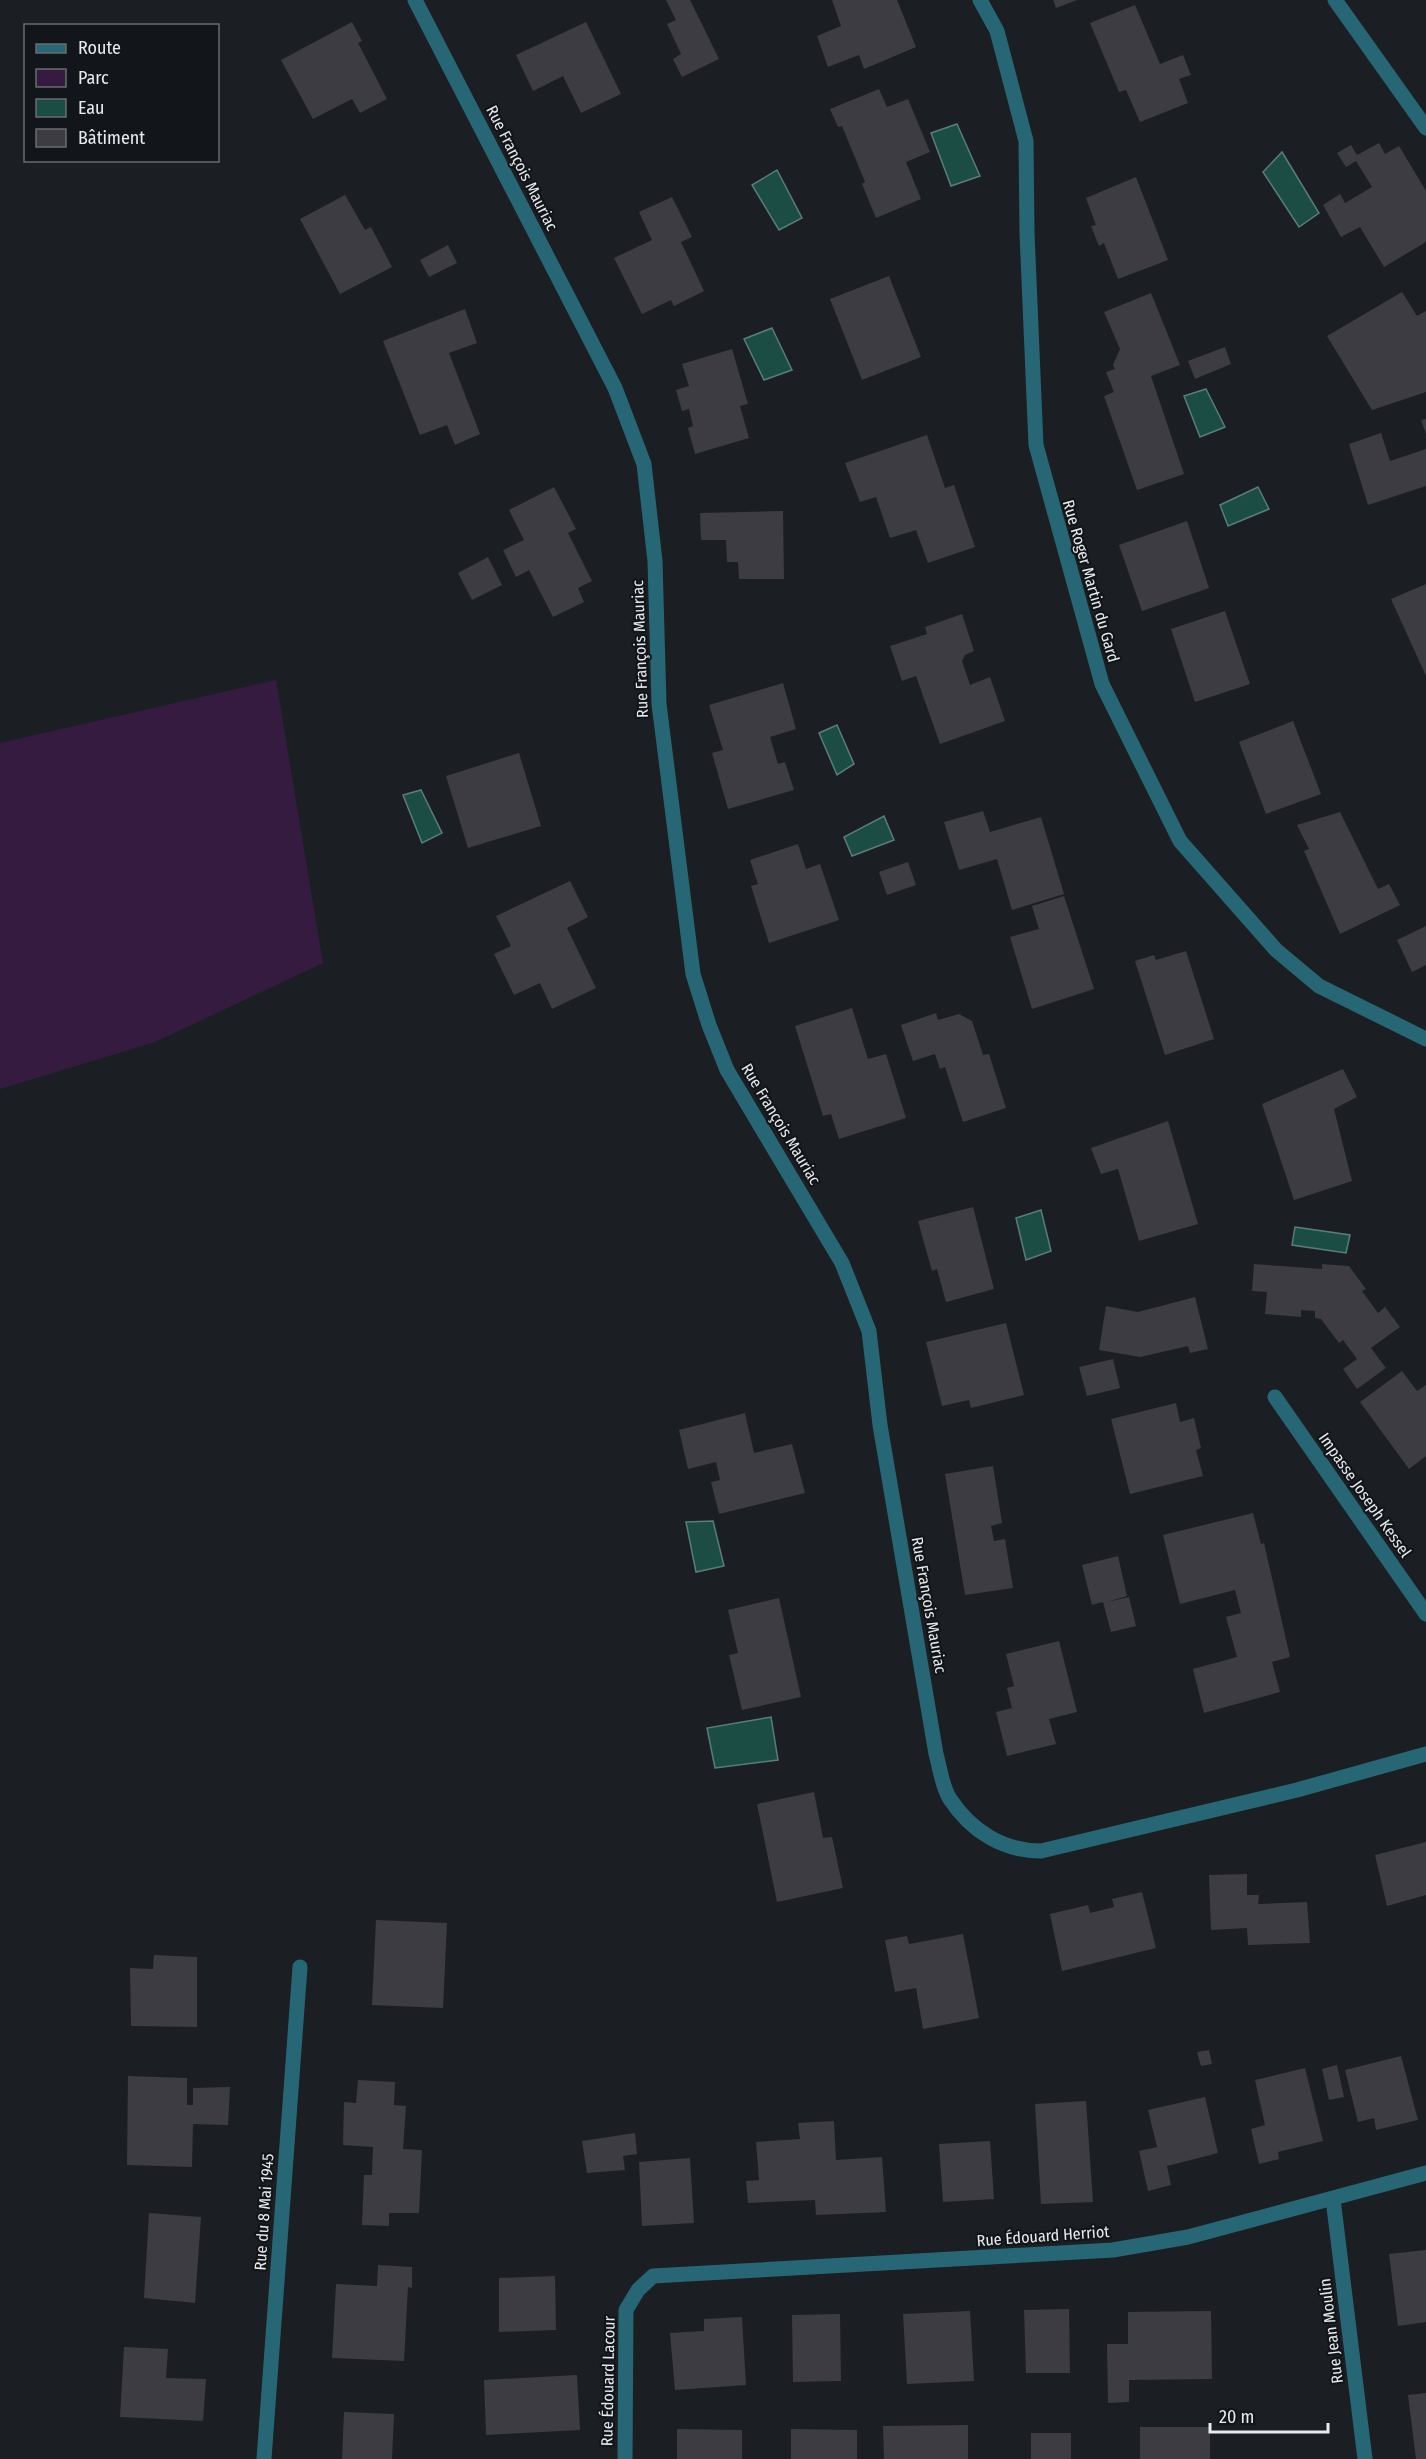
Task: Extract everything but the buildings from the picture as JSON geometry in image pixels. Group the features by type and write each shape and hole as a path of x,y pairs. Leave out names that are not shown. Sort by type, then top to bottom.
{"street":[{"name":"Rue François Mauriac","path":"415,0 615,388 644,464 655,561 659,704 693,974 709,1025 727,1070 842,1263 869,1331 882,1437 936,1754 949,1798 972,1825 999,1843 1022,1851 1041,1851 1307,1787 1426,1754"},
{"name":"Rue Roger Martin du Gard","path":"980,0 997,31 1026,141 1027,233 1036,445 1102,684 1180,840 1276,950 1319,986 1426,1039"},
{"path":"1335,0 1426,128"},
{"name":"Impasse Joseph Kessel","path":"1275,1397 1426,1614"},
{"name":"Rue du 8 Mai 1945","path":"264,2459 300,1967"},
{"name":"Rue Édouard Herriot","path":"653,2277 1113,2250 1188,2237 1426,2173"},
{"name":"Rue Jean Moulin","path":"1334,2199 1365,2459"},
{"name":"Rue Édouard Lacour","path":"625,2459 626,2310 638,2290 653,2277"}],"green space":[{"path":"276,680 323,963 155,1042 0,1089 0,743"}],"water":[{"path":"957,124 980,176 951,186 931,133"},
{"path":"1282,152 1319,213 1299,227 1263,172"},
{"path":"777,170 802,218 779,230 752,185"},
{"path":"772,328 792,370 764,380 744,339"},
{"path":"1206,389 1225,427 1200,437 1184,396"},
{"path":"1258,487 1269,509 1228,526 1220,505"},
{"path":"837,725 854,764 837,775 819,733"},
{"path":"421,790 442,833 422,843 403,795"},
{"path":"884,816 894,840 852,856 844,837"},
{"path":"1041,1210 1051,1251 1026,1260 1016,1218"},
{"path":"1295,1227 1350,1235 1346,1253 1292,1245"},
{"path":"713,1521 724,1566 696,1572 686,1522"},
{"path":"771,1717 778,1760 715,1768 707,1728"}]}
